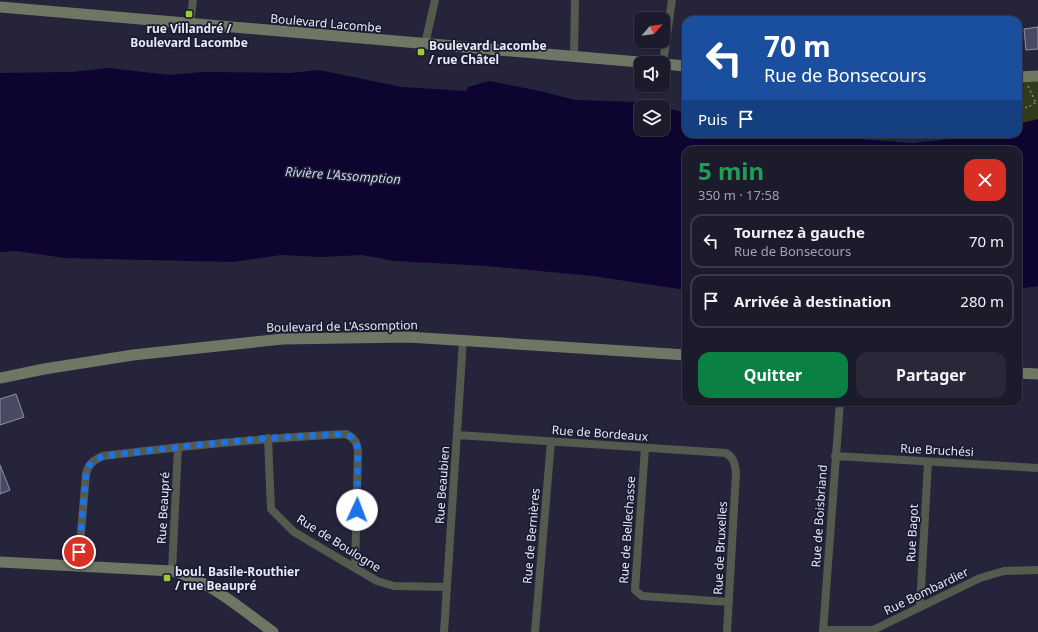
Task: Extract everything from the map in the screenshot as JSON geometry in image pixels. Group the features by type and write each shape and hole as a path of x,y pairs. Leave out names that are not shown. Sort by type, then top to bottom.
{"street":[{"path":"190,24 193,0"},
{"path":"425,44 435,0"},
{"path":"574,57 575,0"},
{"path":"664,56 672,0"},
{"name":"Boulevard Lacombe","path":"0,7 13,4 190,24 634,62"},
{"path":"670,64 682,65"},
{"path":"1022,77 1038,76"},
{"name":"Boulevard de L'Assomption","path":"0,378 44,369 104,360 252,341 408,337 682,355"},
{"name":"Rue Beaubien","path":"444,632 463,340"},
{"path":"1022,373 1038,374"},
{"name":"Rue de Boisbriand","path":"823,631 840,406"},
{"path":"78,568 86,474 90,464 103,456 268,438 346,434 352,437 357,444 358,451 355,568"},
{"name":"Rue de Bordeaux","path":"457,435 726,453 732,457 736,464"},
{"name":"Rue de Boulogne","path":"268,438 270,509 294,532 377,581 394,586 447,588"},
{"name":"Rue de Bernières","path":"535,632 550,441"},
{"name":"Rue Beaupré","path":"172,571 178,447"},
{"name":"Rue de Bellechasse","path":"645,448 635,590 642,596 729,602"},
{"name":"Rue Bruchési","path":"836,456 1038,468"},
{"name":"Rue Bagot","path":"920,606 928,462"},
{"name":"Rue de Bruxelles","path":"727,632 736,464"},
{"path":"0,562 78,568 172,571 184,574 207,586 273,632"},
{"name":"Rue Bombardier","path":"823,631 873,630 980,578 998,572 1038,570"}],"path":[{"path":"1022,79 1037,102 1027,108 1022,104"}],"green space":[{"path":"1038,76 1038,123 1022,126 1022,78"}],"water":[{"name":"Rivière L'Assomption","path":"109,68 169,75 202,72 290,73 319,70 402,87 466,91 468,87 489,81 540,91 575,100 634,102 634,136 670,136 670,109 682,112 682,138 845,138 913,143 960,138 1022,138 1022,123 1038,119 1038,286 1022,288 1022,146 682,146 682,289 593,276 487,266 395,261 362,255 322,257 281,255 233,262 65,258 16,251 0,252 0,73 71,72"}],"building":[{"path":"1038,27 1038,49 1026,50 1024,29"},
{"path":"16,394 24,417 0,425 0,399"},
{"path":"0,465 10,490 0,494"}],"place":[{"name":"rue Villandré / Boulevard Lacombe","path":"189,14"},
{"name":"Boulevard Lacombe / rue Châtel","path":"421,52"},
{"name":"boul. Basile-Routhier / rue Beaupré","path":"167,578"}],"route":[{"path":"79,552 87,469 96,459 103,456 268,438 346,434 352,437 357,444 357,510"}]}
